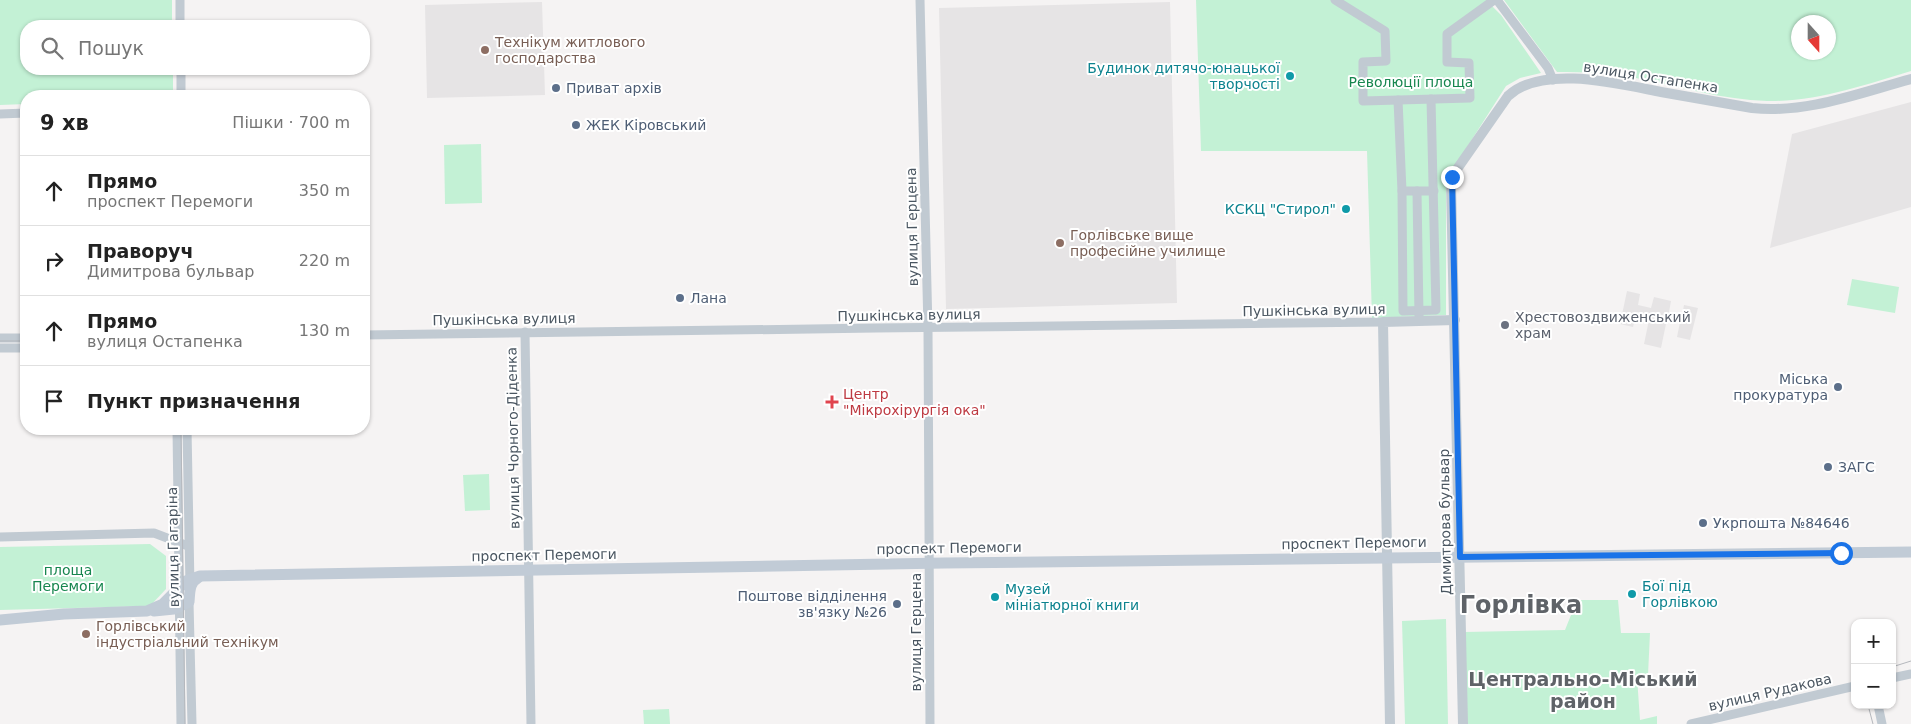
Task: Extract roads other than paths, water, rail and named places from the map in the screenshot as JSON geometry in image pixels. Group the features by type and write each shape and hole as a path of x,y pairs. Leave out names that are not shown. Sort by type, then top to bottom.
{"main road":[{"name":"проспект Перемоги","path":"190,582 530,570 1911,552"},
{"name":"вулиця Гагаріна","path":"185,605 190,582"},
{"path":"147,611 163,604 190,582"},
{"path":"0,620 64,614 167,610 185,605"}],"street":[{"path":"180,0 180,20"},
{"name":"вулиця Герцена","path":"920,0 928,329 930,724"},
{"path":"1335,0 1385,31 1386,61 1362,62 1363,101 1470,98 1469,62 1446,62 1447,34 1496,0 1548,68 1553,80"},
{"path":"181,75 181,90"},
{"name":"вулиця Остапенка","path":"1455,320 1452,177 1508,96 1522,86 1553,80 1588,79 1773,110 1803,108 1911,79"},
{"path":"1398,100 1402,191 1403,311 1436,310 1431,99"},
{"path":"0,114 20,113"},
{"path":"1402,191 1434,192"},
{"path":"1417,191 1419,322"},
{"name":"Пушкінська вулиця","path":"370,335 928,329 1455,320"},
{"name":"Димитрова бульвар","path":"1455,320 1463,724"},
{"path":"1383,322 1390,724"},
{"name":"вулиця Чорного-Діденка","path":"525,332 531,724"},
{"path":"0,338 20,338"},
{"path":"0,348 20,348"},
{"name":"вулиця Гагаріна","path":"177,435 179,542 190,582"},
{"name":"вулиця Гагаріна","path":"187,435 190,582"},
{"path":"0,537 154,533 188,546"},
{"name":"вулиця Гагаріна","path":"181,724 185,605"},
{"name":"вулиця Гагаріна","path":"185,605 192,724"},
{"path":"1896,677 1911,674"},
{"name":"вулиця Рудакова","path":"1691,724 1851,687"},
{"path":"1879,709 1882,724"}],"tram line":[{"path":"0,341 20,341"},
{"path":"181,435 185,724"},
{"path":"1896,666 1911,661"},
{"path":"1869,709 1873,724"}],"place":[{"name":"Технікум житлового господарства","path":"485,50"},
{"name":"Будинок дитячо-юнацької творчості","path":"1290,76"},
{"name":"Приват архів","path":"556,88"},
{"name":"ЖЕК Кіровський","path":"576,125"},
{"name":"КСКЦ \"Стирол\"","path":"1346,209"},
{"name":"Горлівське вище професійне училище","path":"1060,243"},
{"name":"Лана","path":"680,298"},
{"name":"Хрестовоздвиженський храм","path":"1505,325"},
{"name":"Міська прокуратура","path":"1838,387"},
{"name":"Центр \"Мікрохірургія ока\"","path":"832,402"},
{"name":"ЗАГС","path":"1828,467"},
{"name":"Укрпошта №84646","path":"1703,523"},
{"name":"Бої під Горлівкою","path":"1632,594"},
{"name":"Музей мініатюрної книги","path":"995,597"},
{"name":"Поштове відділення зв'язку №26","path":"897,604"},
{"name":"Горлівський індустріальний технікум","path":"86,634"}],"district":[{"name":"Горлівка","path":"1521,605"},
{"name":"Центрально-Міський район","path":"1583,690"}],"park label":[{"name":"Революції площа","path":"1411,82"},
{"name":"площа Перемоги","path":"68,578"}]}
